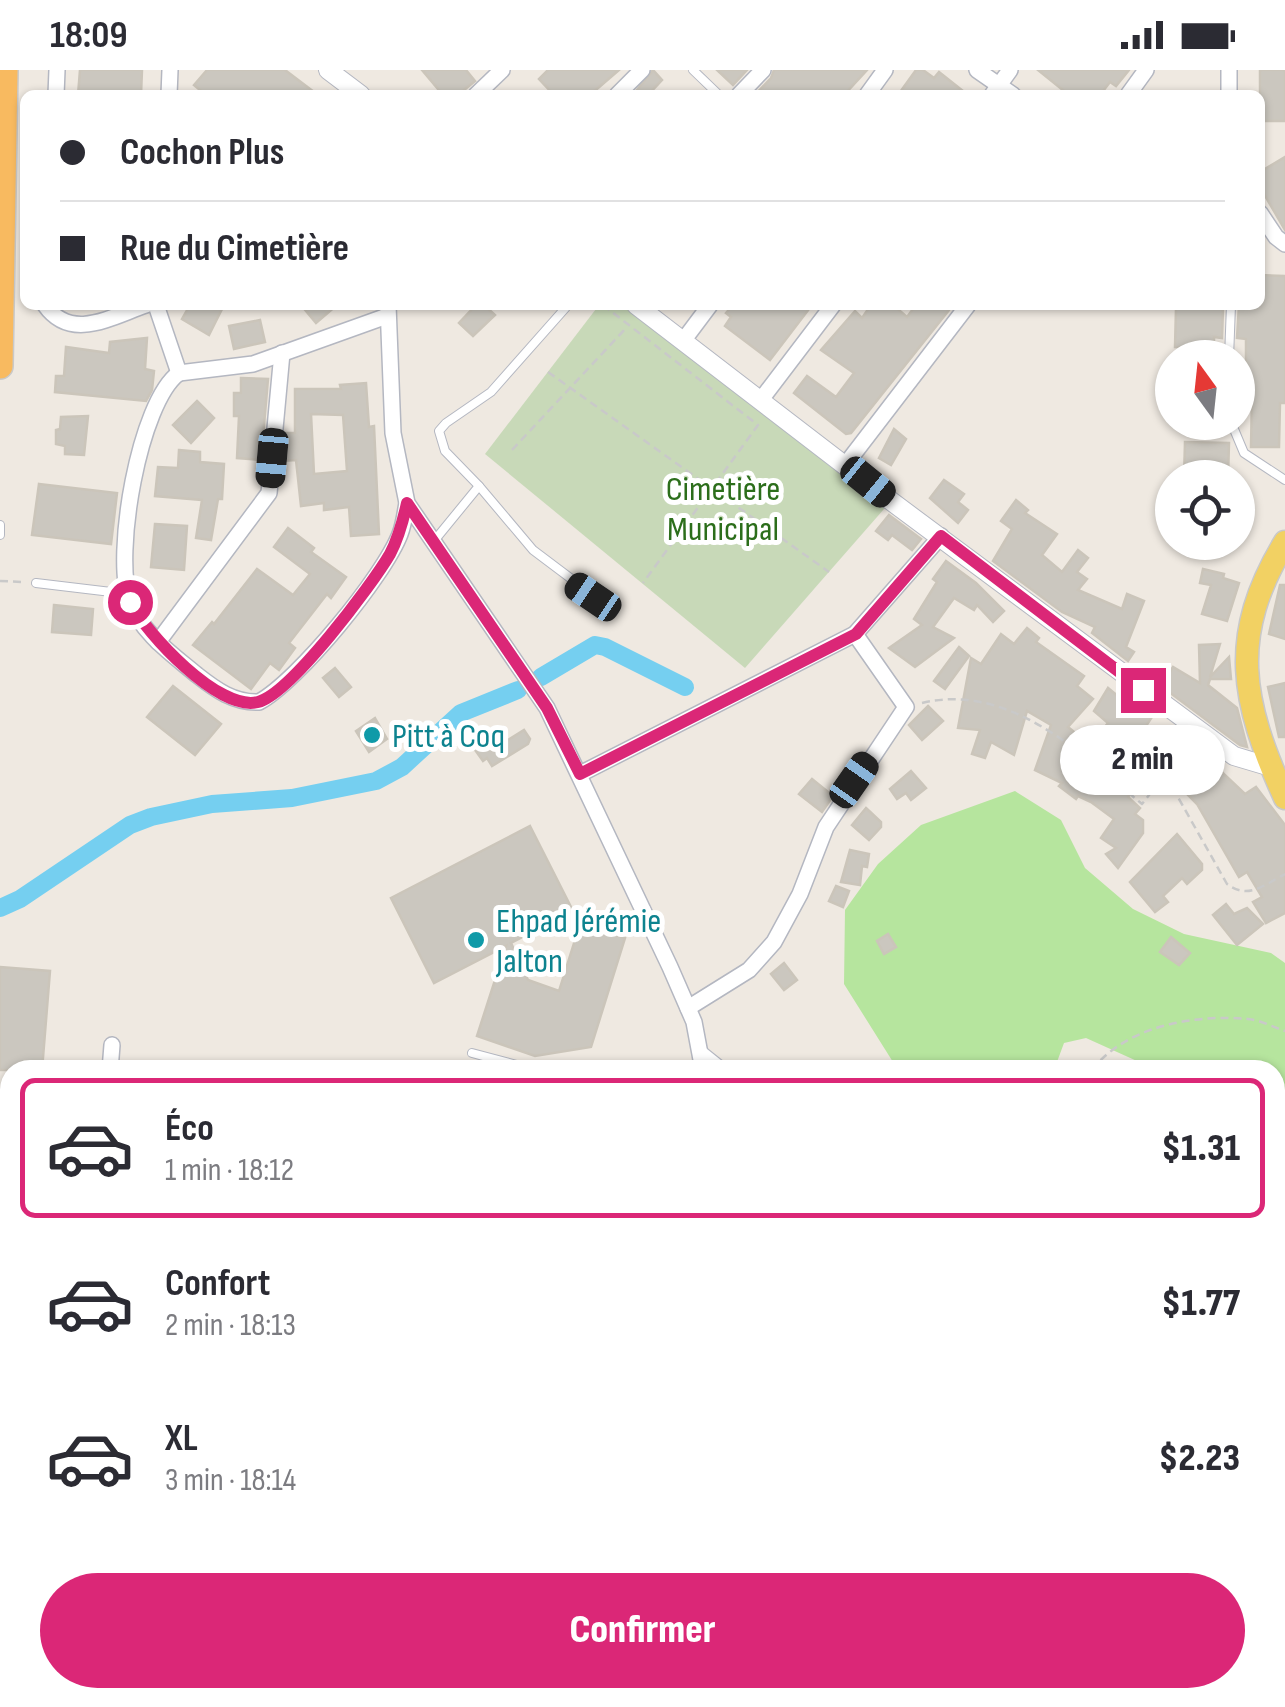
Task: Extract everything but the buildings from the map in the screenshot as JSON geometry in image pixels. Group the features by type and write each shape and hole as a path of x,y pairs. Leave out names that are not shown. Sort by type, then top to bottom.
{"highway":[{"path":"0,366 4,70"}],"main road":[{"path":"1285,542 1256,595 1245,652 1250,693 1271,767 1285,798"}],"street":[{"path":"328,70 354,90"},
{"path":"622,90 642,70"},
{"path":"745,90 764,70"},
{"path":"871,90 886,70"},
{"path":"977,70 999,90"},
{"path":"481,90 498,71"},
{"path":"1265,221 1285,244"},
{"path":"49,310 57,321 69,326 131,310"},
{"path":"158,310 179,373"},
{"path":"387,310 393,432 407,503 401,532 389,556 340,622 276,693 259,702 234,699 217,690 158,642 141,623 128,594 125,553 136,466 160,396 179,373 254,364 387,310"},
{"path":"643,310 1234,756 1271,767"},
{"path":"684,341 706,310"},
{"path":"760,401 829,310"},
{"path":"846,464 964,310"},
{"path":"158,642 269,492 282,353"},
{"path":"407,503 547,708 688,1008 701,1060"},
{"path":"580,774 856,634 941,536"},
{"path":"688,1008 748,970 774,942 800,894 826,827 906,708 856,634"},
{"path":"111,1060 112,1046"}],"lane":[{"path":"693,70 714,90"},
{"path":"564,310 492,392 446,422 439,432 444,450 532,550 614,611"},
{"path":"1229,340 1230,310"},
{"path":"1237,440 1244,453 1285,480"},
{"path":"434,541 479,486"},
{"path":"0,524 0,535"},
{"path":"36,583 128,594"},
{"path":"699,1047 715,1060"},
{"path":"472,1054 496,1060"}],"path":[{"path":"609,310 758,425 642,584"},
{"path":"512,450 629,324"},
{"path":"548,372 829,572"},
{"path":"0,581 36,583"},
{"path":"906,708 938,700 960,701 990,705 1035,722 1068,743 1142,804 1200,731"},
{"path":"1165,775 1227,884 1238,893 1249,893 1285,874"},
{"path":"1099,1060 1104,1053 1142,1032 1205,1018 1252,1019 1285,1031"}],"green space":[{"name":"Cimetière Municipal","path":"595,310 643,310 891,501 745,668 485,454"},
{"path":"1015,791 1061,820 1085,868 1133,909 1184,934 1271,953 1285,963 1285,1060 1135,1060 1086,1038 1064,1043 1058,1060 892,1060 844,984 845,910 878,864 921,825"}],"waterway":[{"path":"541,677 595,645 685,687"},
{"path":"0,908 20,899 130,825 151,817 212,804 292,798 376,781 402,767 461,713 518,690"}],"place":[{"name":"Pitt à Coq","path":"372,735"},
{"name":"Ehpad Jérémie Jalton","path":"476,940"}],"route":[{"path":"130,602 141,623 158,642 217,690 234,699 259,702 291,679 340,622 389,556 401,532 407,503 547,708 580,774 856,634 941,536 1143,690"}]}
